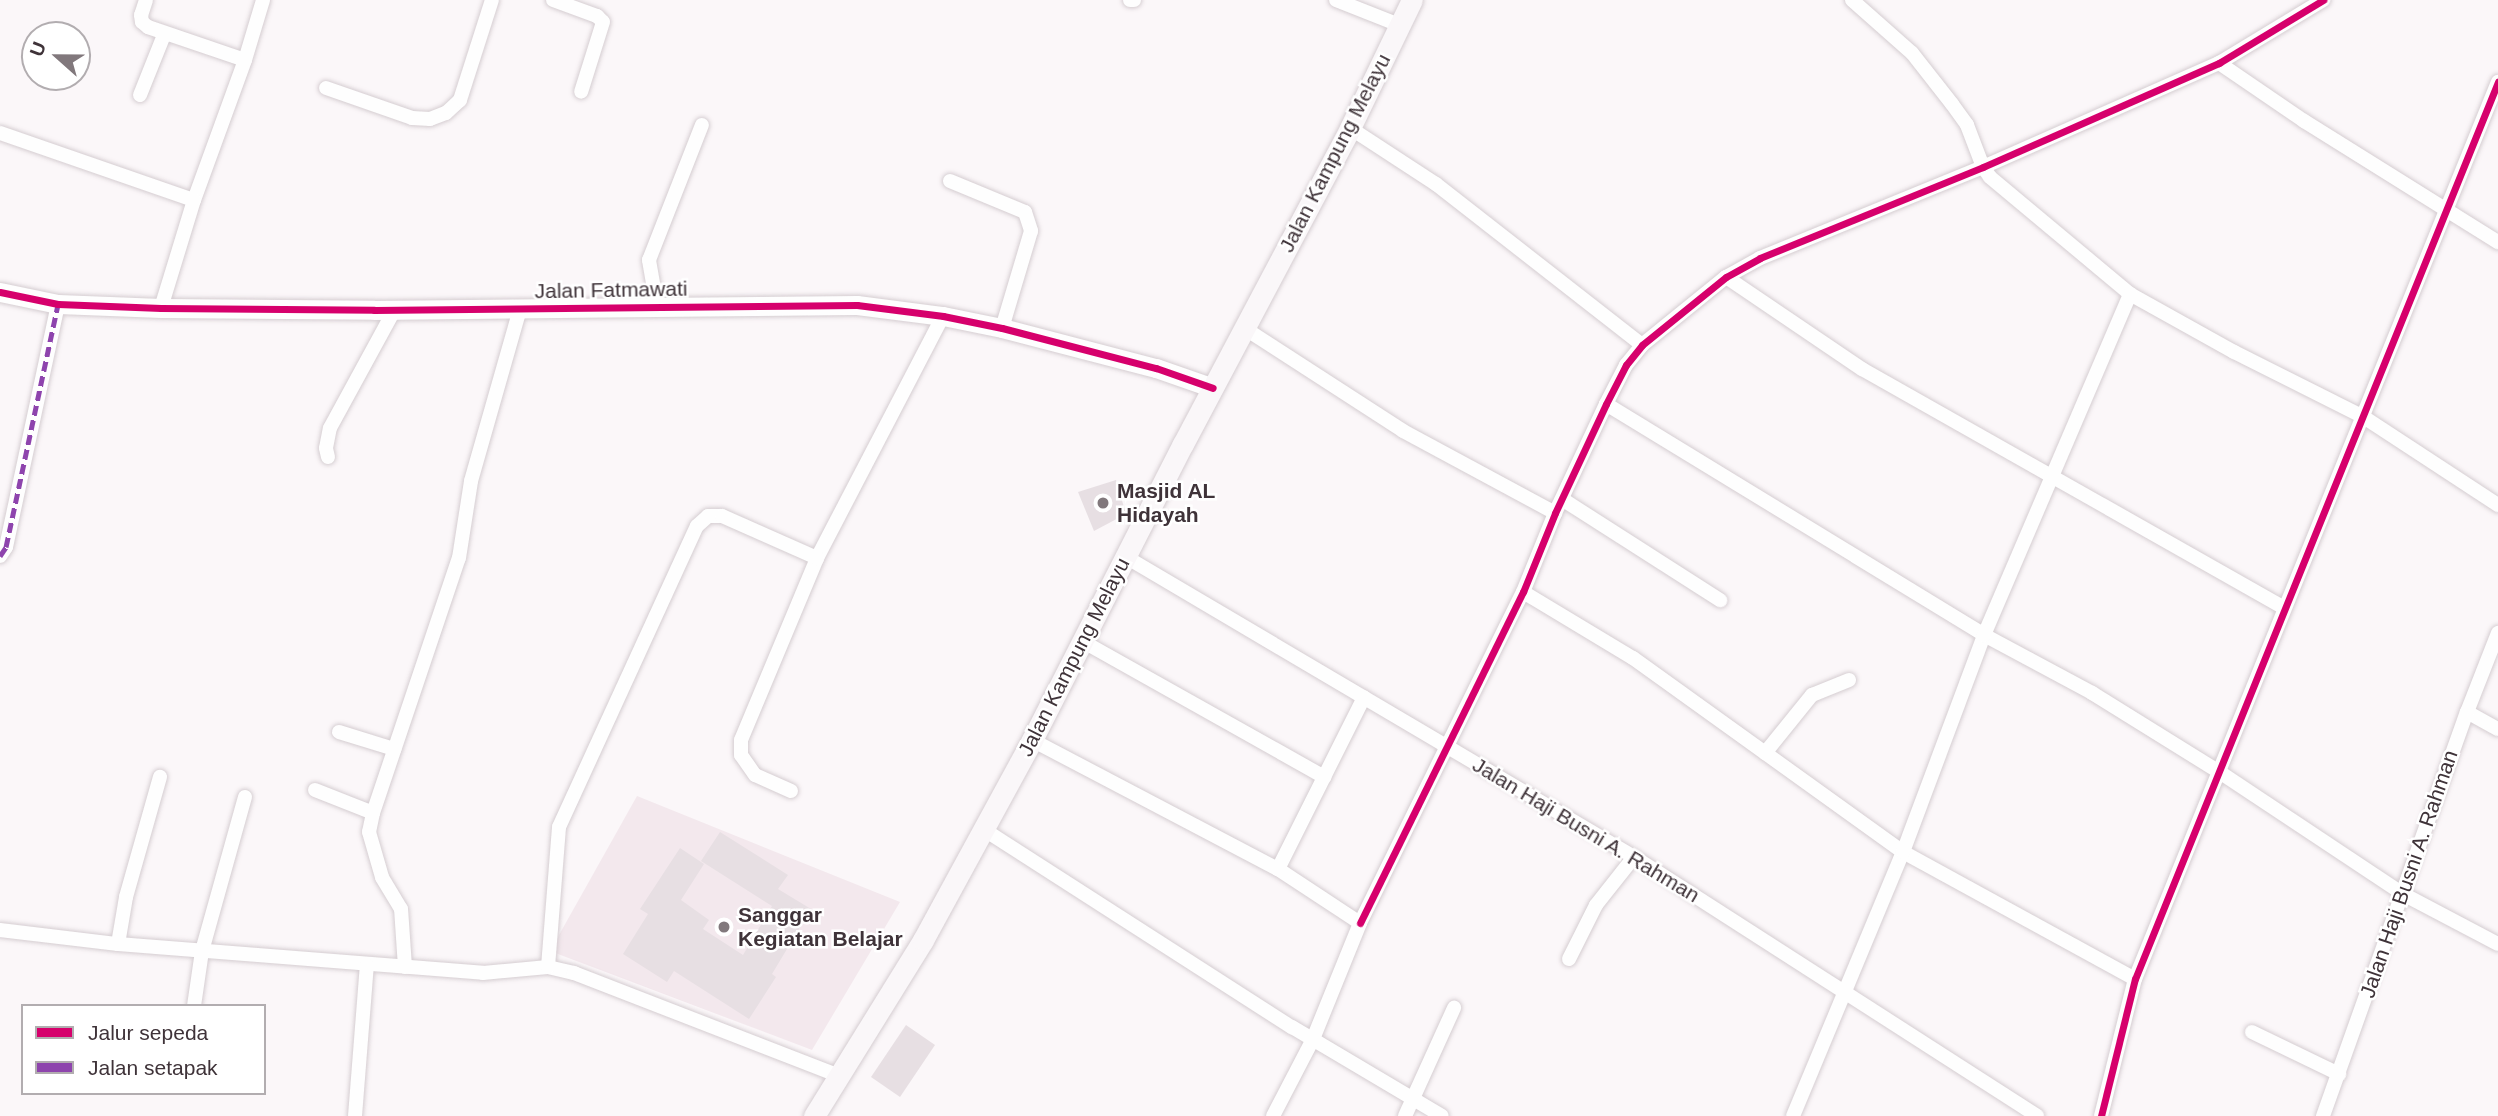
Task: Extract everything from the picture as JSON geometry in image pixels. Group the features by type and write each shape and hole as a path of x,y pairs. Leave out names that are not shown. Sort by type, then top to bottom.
{"main road":[{"name":"Jalan Kampung Melayu","path":"814,1116 923,940 1032,740 1350,128 1412,0"}],"street":[{"path":"146,0 142,22 164,35 245,60"},
{"path":"161,309 194,200 245,60 263,0"},
{"path":"326,88 412,118 430,119 446,113 460,100 492,0"},
{"path":"552,0 597,16 603,22 580,92"},
{"path":"1336,0 1399,25"},
{"path":"1852,0 1912,53 1967,125 1983,167 2000,186 2130,294 2234,352 2362,416 2498,505"},
{"path":"1273,1116 1313,1039 1360,923 1523,592 1555,513 1606,404 1626,365 1642,345 1726,277 1776,250 1983,167 2218,63 2323,0"},
{"path":"140,95 164,35"},
{"path":"2218,63 2304,121 2498,242"},
{"path":"2101,1116 2135,979 2498,82"},
{"path":"657,306 649,260 702,125"},
{"path":"1350,128 1436,184 1642,345"},
{"path":"0,134 194,200"},
{"path":"950,181 1025,212 1031,231 1002,328"},
{"path":"1726,277 1842,357 2284,608"},
{"name":"Jalan Fatmawati","path":"0,292 58,304 161,309 857,305 943,316 1002,328 1156,368 1213,388"},
{"path":"1793,1116 1903,852 1984,635 2130,294"},
{"path":"0,556 6,547 58,304"},
{"path":"328,457 327,438 330,428 395,309"},
{"path":"405,967 401,909 375,860 369,832 458,558 471,481 520,309"},
{"path":"791,791 755,775 741,755 741,740 817,558 943,316"},
{"path":"1244,328 1394,426 1555,513"},
{"path":"1606,404 1984,635 2092,693 2218,771 2403,894 2498,944"},
{"path":"1562,499 1720,600"},
{"path":"548,967 559,827 697,526 708,516 722,516 817,558"},
{"name":"Jalan Haji Busni A. Rahman","path":"1126,557 1634,857 2037,1116"},
{"path":"1523,592 1633,658 1903,852 2135,979"},
{"name":"Jalan Haji Busni A. Rahman","path":"2323,1116 2467,712 2498,633"},
{"path":"1082,641 1324,777"},
{"path":"1765,753 1812,695 1849,680"},
{"path":"1278,869 1364,697"},
{"path":"2467,712 2498,729"},
{"path":"339,732 394,749"},
{"path":"1032,740 1278,869 1360,923"},
{"path":"118,944 126,897 160,778"},
{"path":"315,790 373,813"},
{"path":"194,1004 202,951 245,797"},
{"path":"983,829 1313,1039 1442,1116"},
{"path":"1569,959 1596,905 1634,857"},
{"path":"0,930 118,944 483,973 548,967 574,973 839,1076"},
{"path":"355,1116 368,965"},
{"path":"1405,1116 1454,1008"},
{"path":"2252,1032 2339,1074"}],"shaded area":[{"name":"Sanggar Kegiatan Belajar","path":"637,796 900,902 812,1050 550,951"}],"building":[{"name":"Masjid AL Hidayah","path":"1116,480 1126,514 1094,531 1078,492"},
{"path":"720,832 788,875 778,889 811,909 772,974 776,977 749,1019 674,971 667,982 623,954 648,914 640,909 680,848 704,864 681,900 709,920 703,929 743,955 772,906 701,861"},
{"path":"906,1025 935,1045 900,1097 871,1077"}],"marked path":[{"path":"0,556 6,547 58,304"}],"cycle path":[{"path":"1360,923 1523,592 1555,513 1606,404 1626,365 1642,345 1726,277 1760,258 1983,167 2219,63 2323,0"},
{"path":"2101,1116 2135,979 2498,82"},
{"path":"0,292 58,304 161,308 374,310 857,305 943,316 1002,328 1156,368 1213,388"}],"place":[{"name":"Masjid AL Hidayah","path":"1103,503"},
{"name":"Sanggar Kegiatan Belajar","path":"724,927"}]}
